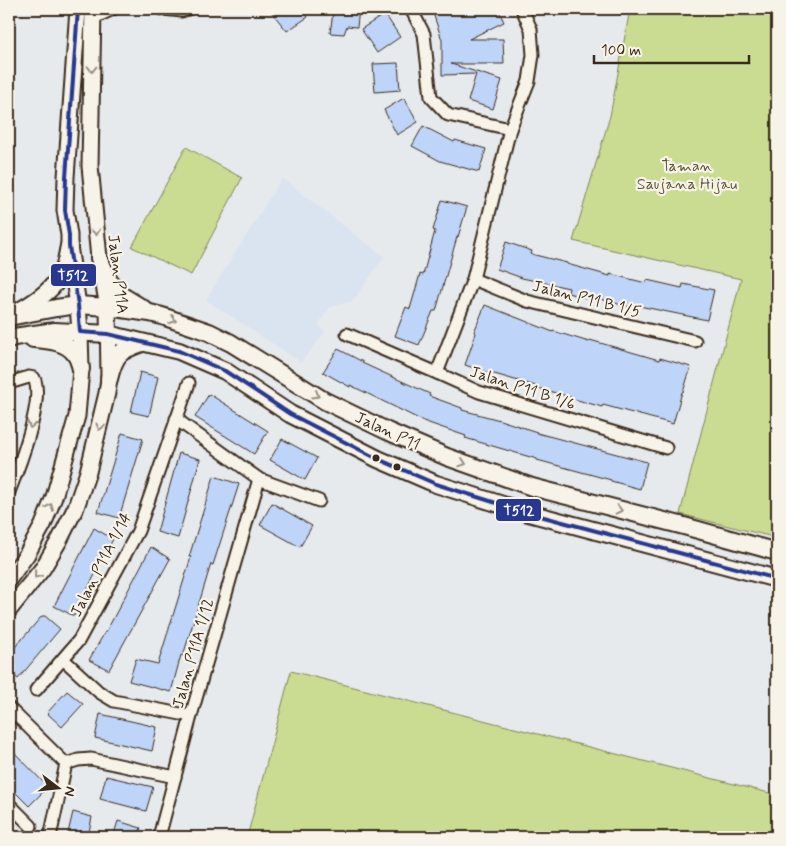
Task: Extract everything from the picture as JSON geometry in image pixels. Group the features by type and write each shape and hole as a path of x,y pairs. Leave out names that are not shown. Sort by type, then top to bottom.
{"main road":[{"path":"11,316 50,290 62,273 69,246"},
{"path":"99,258 110,282 122,295 150,313"},
{"name":"Jalan P11","path":"11,316 78,305 150,313 209,332 230,342 326,401 446,457 532,487 777,552"},
{"name":"Jalan P11","path":"12,338 56,330 108,334 178,352 225,371 290,414 378,459 436,484 525,512 777,579"},
{"path":"12,338 49,341 66,346 75,354 81,369"},
{"path":"109,379 117,355 126,348 142,342"}],"street":[{"path":"9,579 28,554 43,525 54,497 77,416 81,369 80,332 65,210 78,9"},
{"path":"93,15 98,16 113,9"},
{"path":"162,9 182,11 188,9"},
{"path":"411,9 424,34 431,96 448,115 510,129"},
{"path":"437,373 473,279 510,129 529,81 533,55 531,29 522,9"},
{"name":"Jalan P11A","path":"9,610 42,568 60,539 76,507 88,472 101,423 109,379 108,307 99,258 90,166 93,15"},
{"name":"Jalan P11 B 1/5","path":"473,279 527,301 695,341"},
{"name":"Jalan P11 B 1/6","path":"347,334 479,392 666,448"},
{"path":"9,383 29,377 34,378 37,384 35,409 22,457 9,492"},
{"name":"Jalan P11A 1/14","path":"36,690 79,640 138,531 189,383"},
{"path":"176,419 259,478 320,501"},
{"name":"Jalan P11A 1/12","path":"159,837 174,777 259,478"},
{"path":"63,659 99,692 114,701 191,716"},
{"path":"9,708 66,764"},
{"path":"66,764 78,760 91,759 174,777"},
{"path":"50,837 66,764"},
{"path":"9,804 31,826"}],"shaded area":[{"path":"282,178 384,257 353,301 330,307 318,325 325,332 301,362 206,300"}],"green space":[{"name":"Taman Saujana Hijau","path":"630,9 777,9 777,538 680,514 741,279 573,241 610,116"},
{"path":"186,147 242,178 191,275 132,247"},
{"path":"291,671 777,795 777,837 247,837"}],"building":[{"path":"269,9 302,9 308,17 287,31"},
{"path":"347,9 359,9 357,27 347,26 344,34 330,33 333,13 347,14"},
{"path":"446,9 498,9 504,22 469,39 503,39 504,64 451,64 502,80 493,109 468,101 476,74 442,75 442,40 433,13"},
{"path":"385,14 400,37 377,53 361,29"},
{"path":"398,63 400,90 375,92 373,64"},
{"path":"404,98 418,122 397,135 384,110"},
{"path":"423,126 454,142 455,140 486,149 479,172 440,161 412,146"},
{"path":"442,200 467,207 436,311 433,311 419,345 395,336 406,307 410,309 420,274 423,275"},
{"path":"506,242 532,251 531,254 610,276 610,274 646,283 647,280 682,288 683,284 714,290 707,320 634,305 633,308 596,298 596,301 568,293 569,288 522,278 497,269"},
{"path":"485,305 553,332 691,367 673,424 603,405 602,407 465,365 476,333 474,332"},
{"path":"338,349 362,363 430,394 429,396 462,408 462,410 500,420 537,433 647,462 640,489 465,438 466,436 423,421 350,385 350,387 323,372"},
{"path":"140,372 158,377 149,416 131,412"},
{"path":"209,394 268,431 254,454 195,417"},
{"path":"122,433 143,439 119,518 98,512"},
{"path":"282,439 317,458 305,480 270,460"},
{"path":"179,453 200,459 178,538 157,532"},
{"path":"214,476 239,484 213,565 211,564 183,656 181,655 171,692 129,681 136,659 158,664"},
{"path":"272,503 312,526 300,547 260,525"},
{"path":"94,528 113,539 74,616 54,606"},
{"path":"151,547 170,559 109,670 89,660"},
{"path":"42,616 45,616 60,629 18,679 9,671 9,654"},
{"path":"67,691 83,704 62,727 47,713"},
{"path":"100,714 157,727 152,751 95,738"},
{"path":"9,747 48,787 29,806 9,786"},
{"path":"106,776 153,787 146,811 100,799"},
{"path":"73,812 92,817 88,837 67,837"},
{"path":"118,821 141,828 138,837 113,837"}],"transit line":[{"name":"T512","path":"78,9 65,210 80,332 108,334 179,351 225,371 290,414 378,459 436,484 525,512 777,579"}]}
